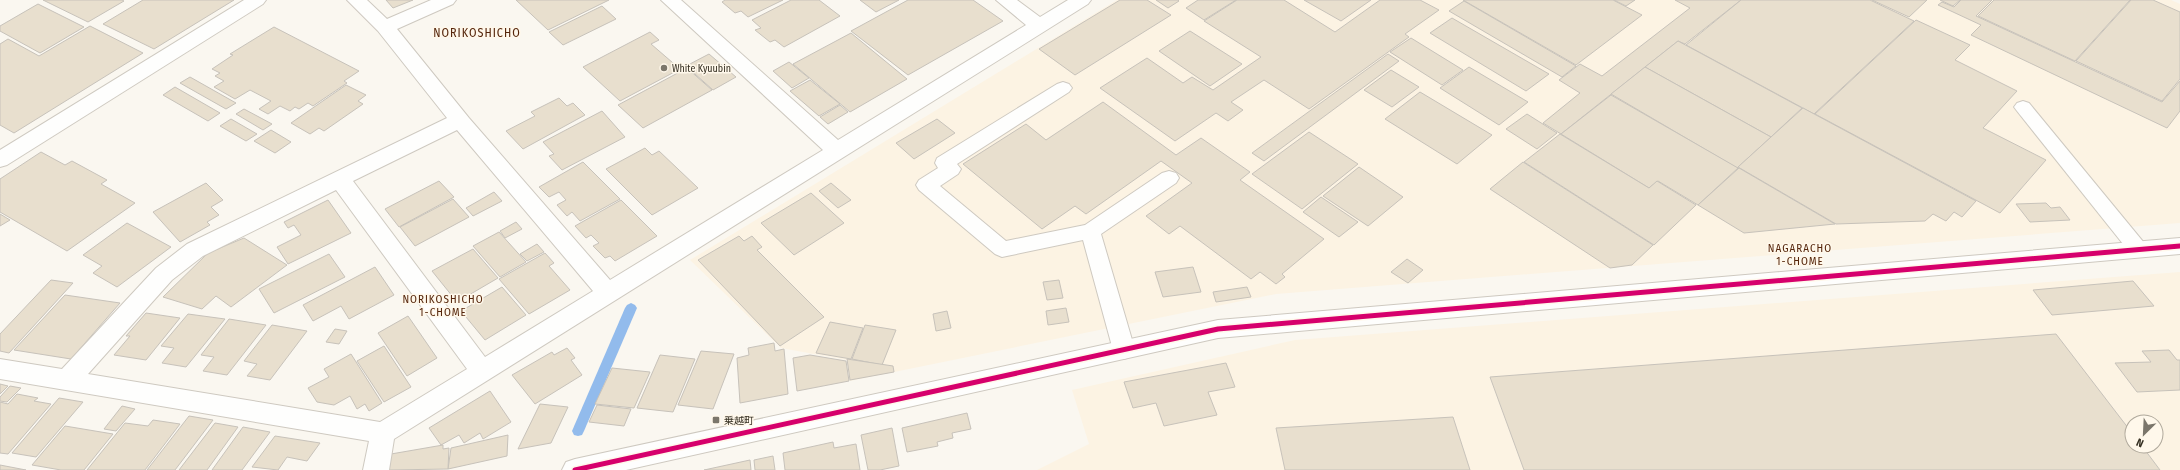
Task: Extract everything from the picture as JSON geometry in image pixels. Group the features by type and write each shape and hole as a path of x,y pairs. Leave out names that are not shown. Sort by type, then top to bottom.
{"street":[{"path":"0,160 257,0"},
{"path":"356,0 385,27 460,120 608,293"},
{"path":"385,27 447,0"},
{"path":"670,0 837,151"},
{"path":"1005,0 1039,25"},
{"path":"0,369 384,433 1039,25 1082,0"},
{"path":"67,380 164,274 195,250 460,120"},
{"path":"340,179 482,371"},
{"path":"575,470 1218,329 2180,246"},
{"path":"376,470 384,433"}],"lane":[{"path":"1063,88 944,163 951,169 926,185 1002,249 1090,231 1169,178"},
{"path":"2023,107 2138,249"},
{"path":"1090,231 1124,350"}],"shaded area":[{"path":"1117,0 2171,0 2180,4 2180,223 1276,294 850,381 847,360 781,348 690,260"},
{"path":"2180,272 2180,470 1037,470 1089,444 1072,390 1295,340"}],"building":[{"path":"43,0 122,0 124,1 88,22"},
{"path":"143,0 234,0 154,49 103,24"},
{"path":"386,0 413,0 393,8"},
{"path":"516,0 609,0 548,30"},
{"path":"725,0 783,0 748,17 741,11 735,13 722,2"},
{"path":"791,0 819,0 840,16 784,47 775,40 770,42 755,30 761,28 752,20"},
{"path":"860,0 899,0 876,12"},
{"path":"908,0 973,0 1003,21 908,75 851,31"},
{"path":"1120,0 1147,0 1171,15 1075,75 1039,49"},
{"path":"1156,0 1178,0 1179,1 1168,8"},
{"path":"1198,0 1236,0 1204,20 1186,8"},
{"path":"1237,0 1284,0 1335,32 1380,0 1420,0 1439,10 1405,34 1409,37 1309,109 1264,80 1231,102 1243,110 1228,121 1216,113 1175,141 1100,88 1147,58 1183,83 1192,77 1213,90 1261,57 1204,21"},
{"path":"1304,0 1371,0 1341,21"},
{"path":"1463,0 1613,0 1642,15 1576,65"},
{"path":"1614,0 1635,0 1626,6"},
{"path":"1675,0 1741,0 1685,44 1678,41 1561,134 1543,123 1580,93 1559,80 1580,64 1602,76 1690,8"},
{"path":"1741,0 1870,0 1914,21 1814,114 1686,45"},
{"path":"1872,0 1927,0 1909,17"},
{"path":"1940,0 1960,0 1953,6"},
{"path":"1961,0 1992,0 1976,16 2162,102 2180,81 2180,111 2167,128 1971,35 1981,25 1938,5 1942,2 1954,7"},
{"path":"1994,0 2130,0 2075,61 1978,16"},
{"path":"2131,0 2153,0 2180,12 2180,79 2162,101 2076,61"},
{"path":"1464,1 1576,66 1562,77 1449,11"},
{"path":"38,4 84,27 40,53 0,31 0,26"},
{"path":"602,6 616,19 563,45 549,32"},
{"path":"1452,18 1549,74 1526,91 1430,33"},
{"path":"1916,20 1970,45 1955,60 2017,91 1983,128 2046,160 2000,213 1815,114"},
{"path":"90,26 143,53 14,133 0,125 0,44 8,39 39,56"},
{"path":"274,27 359,71 344,81 347,83 313,106 308,103 299,109 295,107 290,111 280,106 268,114 259,109 271,101 250,90 235,99 214,87 224,81 215,76 220,73 212,69 233,55 230,54"},
{"path":"1190,31 1242,64 1210,86 1159,51"},
{"path":"650,32 659,40 651,44 680,69 620,101 583,67"},
{"path":"851,33 907,79 850,112 793,64"},
{"path":"1411,38 1463,70 1442,85 1390,52"},
{"path":"1678,41 1802,108 1771,137 1645,67"},
{"path":"709,54 736,77 713,90 686,66"},
{"path":"1388,54 1399,61 1264,161 1252,153"},
{"path":"789,62 809,78 792,88 773,71"},
{"path":"1469,67 1528,102 1499,125 1440,88"},
{"path":"1645,67 1771,137 1737,168 1611,94"},
{"path":"687,68 712,90 643,128 618,105"},
{"path":"1391,70 1419,87 1392,107 1364,90"},
{"path":"190,77 236,103 226,109 180,83"},
{"path":"810,80 840,104 819,116 790,91"},
{"path":"346,85 366,95 358,101 363,104 324,131 319,128 310,134 291,123"},
{"path":"175,87 220,113 208,121 163,95"},
{"path":"1420,92 1492,135 1457,164 1385,119"},
{"path":"1611,95 1738,168 1698,205 1658,181 1649,188 1561,134"},
{"path":"559,98 567,106 573,103 585,115 523,149 506,131 535,116 531,112"},
{"path":"1103,102 1176,155 1201,138 1250,172 1240,180 1324,239 1282,274 1285,277 1276,284 1260,272 1251,279 1180,226 1169,234 1146,216 1192,183 1161,161 1086,214 1075,206 1042,229 963,164 1026,124 1046,140"},
{"path":"840,105 848,112 828,124 820,117"},
{"path":"1803,108 1976,201 1962,217 1954,212 1946,221 1933,214 1925,221 1836,224 1738,167"},
{"path":"244,109 272,124 263,130 236,114"},
{"path":"602,111 625,137 562,170 549,156 554,154 543,142"},
{"path":"1527,114 1557,133 1537,149 1506,129"},
{"path":"231,119 257,134 246,141 220,126"},
{"path":"937,119 955,133 914,159 896,143"},
{"path":"271,130 291,142 275,153 254,141"},
{"path":"1309,132 1358,164 1302,209 1252,174"},
{"path":"1560,134 1649,188 1657,181 1696,205 1654,245 1524,162"},
{"path":"645,148 652,155 659,151 698,188 652,215 606,169"},
{"path":"41,152 65,165 72,161 107,180 101,184 135,203 67,251 0,212 0,179"},
{"path":"583,162 620,199 580,221 572,212 567,216 557,205 566,200 559,192 549,197 539,187"},
{"path":"1523,162 1653,245 1632,265 1610,268 1490,189"},
{"path":"1359,167 1403,197 1368,226 1323,196"},
{"path":"1739,168 1835,224 1744,233 1698,205"},
{"path":"439,181 454,197 399,227 385,209"},
{"path":"206,183 223,200 211,207 219,215 207,222 210,225 180,242 153,212"},
{"path":"831,183 851,200 838,208 819,191"},
{"path":"494,192 502,201 473,216 466,208"},
{"path":"811,193 844,223 794,255 761,223"},
{"path":"1321,197 1358,222 1339,237 1303,212"},
{"path":"453,199 469,217 415,246 400,227"},
{"path":"328,200 351,233 288,264 277,247 301,235 294,225 288,228 284,222"},
{"path":"621,200 657,236 615,261 610,256 605,258 593,246 599,243 591,235 586,238 575,226"},
{"path":"2046,203 2051,208 2060,207 2070,220 2030,222 2016,204"},
{"path":"0,214 10,220 0,226"},
{"path":"516,222 522,229 505,238 500,231"},
{"path":"127,223 171,247 117,287 93,273 102,266 83,255"},
{"path":"499,232 526,262 500,277 473,246"},
{"path":"739,236 744,241 752,236 762,247 757,250 824,317 780,346 698,260"},
{"path":"244,238 287,265 231,307 216,296 202,309 163,297 208,253"},
{"path":"537,244 544,252 527,261 520,254"},
{"path":"473,249 498,278 457,302 432,271"},
{"path":"545,253 554,263 549,266 570,290 529,314 499,279"},
{"path":"329,254 345,277 274,313 259,289"},
{"path":"1407,259 1423,270 1408,283 1391,272"},
{"path":"375,267 394,295 349,319 341,306 313,321 303,305"},
{"path":"1193,267 1201,292 1163,297 1155,272"},
{"path":"51,280 73,283 9,353 0,351 0,334"},
{"path":"1059,280 1063,298 1047,300 1043,282"},
{"path":"2133,281 2154,306 2052,315 2033,290"},
{"path":"502,287 526,315 485,340 461,311"},
{"path":"1247,287 1251,297 1216,302 1213,292"},
{"path":"65,295 120,303 71,359 14,350"},
{"path":"1066,308 1069,322 1048,325 1046,311"},
{"path":"947,311 951,328 936,331 933,314"},
{"path":"146,313 180,318 146,360 114,355 130,336 126,336"},
{"path":"188,314 225,319 186,367 162,363 174,348 161,346"},
{"path":"408,316 437,358 407,376 378,333"},
{"path":"229,319 266,325 227,375 203,371 214,357 201,355"},
{"path":"830,322 863,328 851,359 816,353"},
{"path":"272,325 307,331 270,380 247,376 257,364 244,361"},
{"path":"865,325 896,330 882,365 852,359"},
{"path":"335,329 347,331 339,344 326,342"},
{"path":"2056,334 2124,423 2124,454 2148,454 2160,470 1524,470 1490,377"},
{"path":"774,343 775,351 784,349 788,394 740,403 737,358 749,355 748,348"},
{"path":"384,346 411,387 384,402 357,361"},
{"path":"567,348 575,358 571,360 582,375 535,404 512,375 552,352 554,355"},
{"path":"2169,350 2177,360 2180,360 2180,390 2137,392 2115,363 2151,362 2142,351"},
{"path":"701,351 734,354 713,409 678,405"},
{"path":"351,354 382,403 369,411 365,404 357,409 350,396 334,405 317,402 308,388 329,377 324,369"},
{"path":"660,355 695,359 673,412 637,408"},
{"path":"810,355 846,361 849,381 797,391 793,358"},
{"path":"847,359 893,366 894,372 850,380"},
{"path":"1226,363 1235,387 1208,392 1217,415 1164,426 1156,403 1133,408 1124,382"},
{"path":"612,368 650,372 634,408 595,404"},
{"path":"0,384 8,386 0,394"},
{"path":"10,386 21,388 7,402 0,401 0,397"},
{"path":"490,391 511,422 483,439 480,433 464,443 459,435 441,445 429,428"},
{"path":"17,394 38,398 34,401 51,404 8,454 0,453 0,402 8,404"},
{"path":"59,398 83,402 36,457 12,453"},
{"path":"540,404 568,407 551,443 518,449"},
{"path":"597,405 631,409 624,426 589,422"},
{"path":"122,406 135,409 116,431 104,429"},
{"path":"967,413 971,429 952,433 953,438 937,442 938,446 907,452 902,428"},
{"path":"189,416 213,420 175,470 147,470"},
{"path":"1453,417 1470,470 1285,470 1276,428"},
{"path":"153,420 180,424 145,470 87,470 125,423 148,426"},
{"path":"215,423 238,427 207,470 179,470"},
{"path":"65,426 113,434 84,470 61,470 32,465"},
{"path":"243,427 270,432 242,470 212,470"},
{"path":"892,428 899,466 880,470 868,470 861,435"},
{"path":"508,435 507,456 448,469 451,448"},
{"path":"275,436 320,443 307,461 287,457 278,470 252,467"},
{"path":"833,442 834,448 856,444 860,470 785,470 783,453"},
{"path":"443,445 443,449 449,448 448,469 389,470 391,454"},
{"path":"773,456 775,470 755,470 754,460"},
{"path":"750,460 751,470 704,470"},
{"path":"0,465 26,470 0,470"}],"waterway":[{"path":"578,431 631,308"}],"cycle path":[{"path":"575,470 1218,329 2180,246"}],"place":[{"name":"White Kyuubin","path":"664,68"},
{"name":"乗越町","path":"716,420"}],"district":[{"name":"NORIKOSHICHO","path":"477,33"},
{"name":"NAGARACHO 1-CHOME","path":"1800,254"},
{"name":"NORIKOSHICHO 1-CHOME","path":"443,305"}]}
